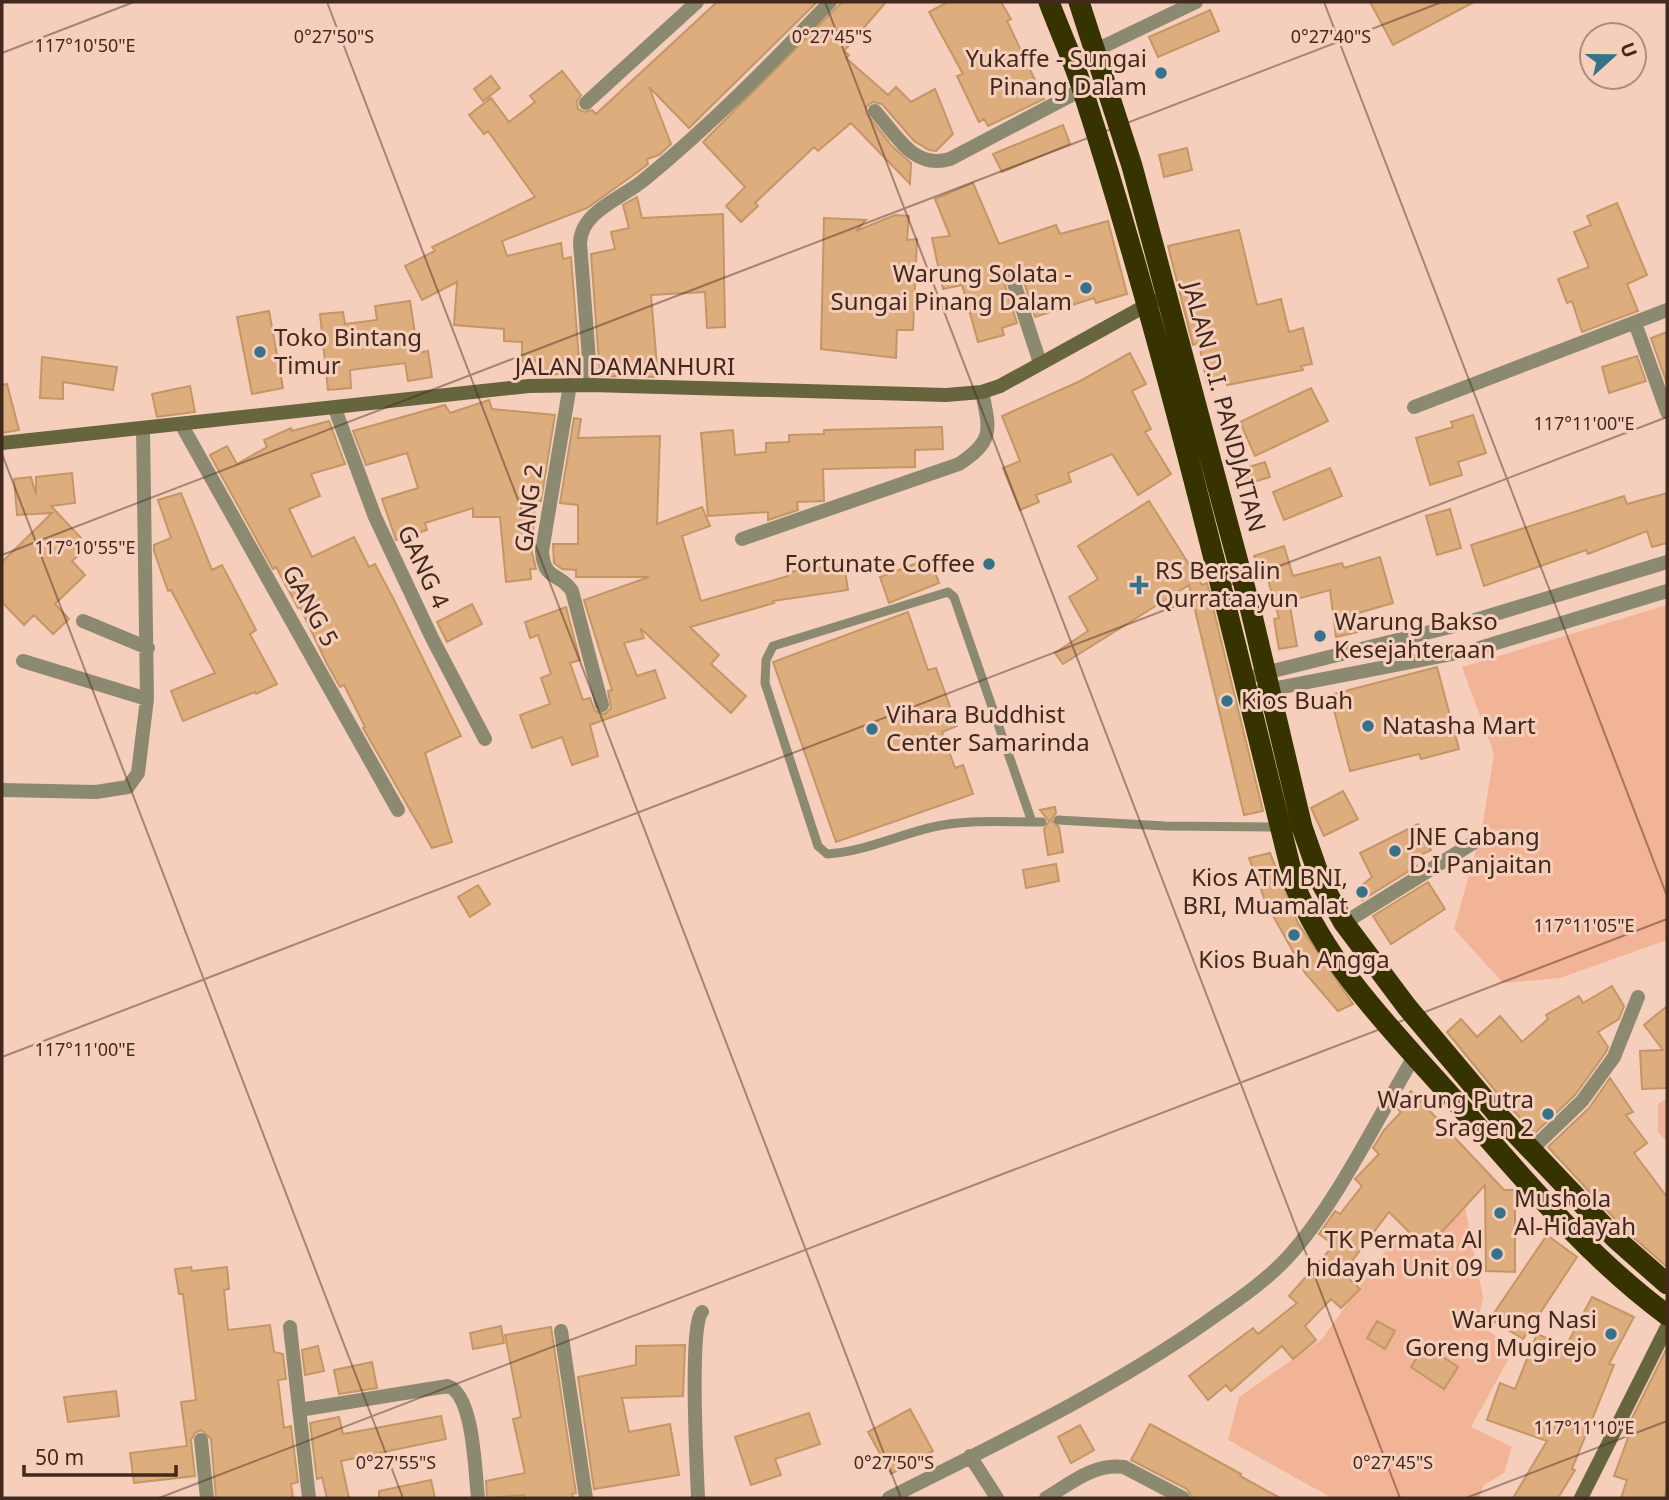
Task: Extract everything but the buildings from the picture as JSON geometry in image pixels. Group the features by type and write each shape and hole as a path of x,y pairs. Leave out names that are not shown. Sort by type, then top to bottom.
{"highway":[{"name":"JALAN D.I. PANDJAITAN","path":"1049,2 1083,89 1256,684 1322,884 1344,923 1407,1007 1531,1150 1616,1239 1667,1284"},
{"name":"JALAN D.I. PANDJAITAN","path":"1079,2 1096,50 1167,294 1251,611 1256,684"},
{"path":"1256,684 1280,827 1295,886 1305,910 1384,1025 1415,1055 1597,1256 1667,1315"}],"street":[{"path":"586,103 697,2"},
{"path":"591,385 580,243 584,223 675,155 772,63 830,2"},
{"path":"1096,50 1196,2"},
{"path":"875,111 919,160 935,164 950,159 1083,89"},
{"path":"1012,277 1040,363"},
{"name":"JALAN DAMANHURI","path":"2,443 529,386 591,385 946,395 982,391 1000,386 1167,294"},
{"path":"1413,407 1667,310"},
{"path":"1635,323 1667,412"},
{"name":"GANG 2","path":"570,385 542,551 543,564 548,574 568,584 572,591 602,705"},
{"path":"742,539 959,464 977,452 987,440 988,420 982,391"},
{"name":"GANG 4","path":"335,409 375,517 432,638 485,739"},
{"name":"GANG 5","path":"181,424 398,810"},
{"path":"2,790 96,792 128,787 138,773 147,699 148,648 143,428"},
{"path":"1256,684 1667,562"},
{"path":"1256,684 1473,650 1667,591"},
{"path":"83,621 148,648"},
{"path":"23,661 147,699"},
{"path":"1344,923 1473,843"},
{"path":"1531,1150 1582,1101 1614,1057 1638,997"},
{"path":"890,1498 1053,1415 1160,1353 1234,1302 1277,1268 1305,1236 1415,1055"},
{"path":"698,1498 695,1359 696,1321 702,1312"},
{"path":"289,1327 309,1498"},
{"path":"1581,1498 1667,1327"},
{"path":"561,1331 586,1498"},
{"path":"299,1410 448,1386 454,1388 466,1405 478,1498"},
{"path":"201,1440 206,1498"},
{"path":"970,1456 997,1498"},
{"path":"1046,1498 1091,1471 1114,1466 1124,1467 1183,1498"}],"lane":[{"path":"1032,822 954,597 948,592 773,646 765,660 765,683 818,846 827,854 844,853 894,837 969,821 1032,822 1042,822"},
{"path":"1058,820 1165,826 1280,827"}],"shaded area":[{"path":"1667,605 1667,940 1560,978 1503,983 1454,929 1482,828 1494,754 1462,667"},
{"path":"1667,1098 1667,1142 1658,1132 1658,1104"},
{"path":"1465,1207 1483,1297 1478,1323 1514,1349 1471,1427 1512,1447 1504,1473 1484,1485 1479,1498 1332,1498 1228,1440 1239,1397 1322,1339 1393,1240 1417,1252"}],"place":[{"name":"Yukaffe - Sungai Pinang Dalam","path":"1161,73"},
{"name":"Warung Solata - Sungai Pinang Dalam","path":"1086,288"},
{"name":"Toko Bintang Timur","path":"260,352"},
{"name":"Fortunate Coffee","path":"989,564"},
{"name":"RS Bersalin Qurrataayun","path":"1139,585"},
{"name":"Warung Bakso Kesejahteraan","path":"1320,636"},
{"name":"Kios Buah","path":"1227,701"},
{"name":"Natasha Mart","path":"1368,726"},
{"name":"Vihara Buddhist Center Samarinda","path":"872,729"},
{"name":"JNE Cabang D.I Panjaitan","path":"1395,851"},
{"name":"Kios ATM BNI, BRI, Muamalat","path":"1362,892"},
{"name":"Kios Buah Angga","path":"1294,935"},
{"name":"Warung Putra Sragen 2","path":"1548,1114"},
{"name":"Mushola Al-Hidayah","path":"1500,1213"},
{"name":"TK Permata Al hidayah Unit 09","path":"1497,1254"},
{"name":"Warung Nasi Goreng Mugirejo","path":"1611,1334"}]}
